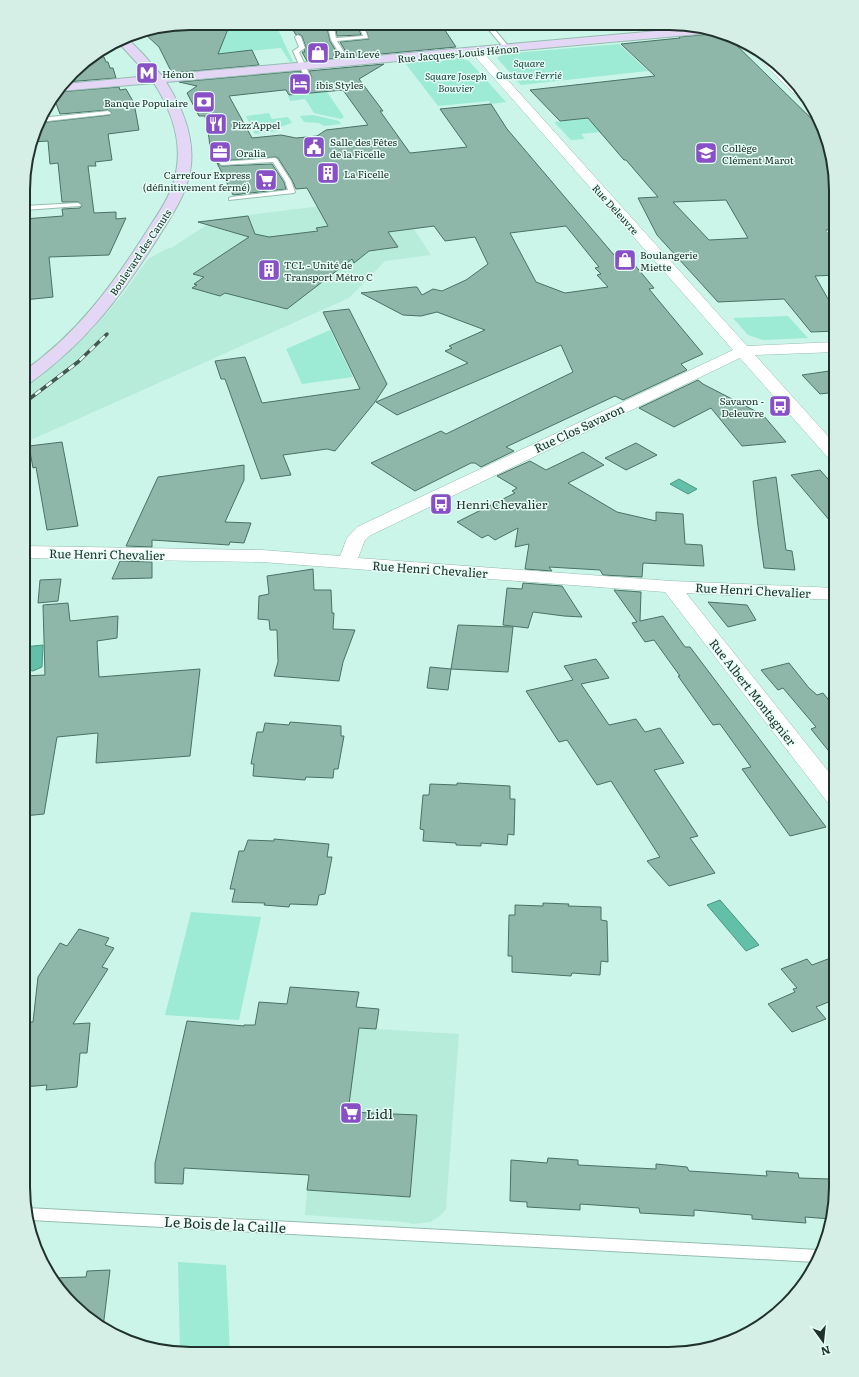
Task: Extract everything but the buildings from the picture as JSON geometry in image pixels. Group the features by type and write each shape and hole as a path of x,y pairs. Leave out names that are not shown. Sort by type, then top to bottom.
{"main road":[{"name":"Rue Jacques-Louis Hénon","path":"67,87 693,32"},
{"name":"Boulevard des Canuts","path":"30,375 50,361 88,324 114,291 174,202 181,182 185,159 184,139 173,103 160,80 125,43"}],"street":[{"name":"Rue Deleuvre","path":"476,51 509,90 743,350 829,448"},
{"name":"Rue Clos Savaron","path":"347,563 356,538 364,530 743,350 829,347"},
{"name":"Rue Henri Chevalier","path":"30,552 262,556 671,586 829,594"},
{"name":"Rue Albert Montagnier","path":"671,586 829,788"}],"lane":[{"path":"332,30 334,40 348,63"},
{"path":"334,40 366,37 363,30"},
{"path":"492,30 507,48"},
{"path":"298,37 302,48 296,51 308,78"},
{"path":"46,119 108,113"},
{"path":"222,163 275,160 288,181 292,192 230,199"},
{"path":"30,208 78,205"},
{"name":"Le Bois de la Caille","path":"32,1214 814,1256"}],"shaded area":[{"path":"393,197 431,255 385,261 349,298 30,440 30,384 56,364 92,330 123,294 148,259 166,249 171,248 216,219"},
{"path":"679,479 697,489 688,494 670,484"},
{"path":"43,645 42,667 33,671 30,670 30,646"},
{"path":"720,900 759,945 746,951 707,905"},
{"path":"359,1028 459,1034 446,1209 440,1216 430,1222 413,1224 404,1222 305,1215 307,1190"}],"green space":[{"path":"228,30 278,30 293,62 290,62 281,48 217,54"},
{"name":"Square Gustave Ferrié","path":"619,44 648,71 521,85 497,58 503,54"},
{"name":"Square Joseph Bouvier","path":"459,58 469,61 506,102 491,104 489,101 438,106 405,63"},
{"path":"311,92 327,92 344,117 341,119 314,113 305,99 290,101 288,96"},
{"path":"638,112 601,132 581,134 585,139 571,140 554,122"},
{"path":"269,113 272,119 288,117 292,123 280,127 278,131 255,134 246,116"},
{"path":"313,115 339,121 341,124 324,126 319,123 304,122 300,116"},
{"path":"788,316 808,338 763,340 748,335 733,318"},
{"path":"330,330 353,377 302,384 286,349"},
{"path":"191,912 261,917 239,1020 165,1015"},
{"path":"178,1262 226,1265 230,1347 180,1347"}],"railway":[{"path":"30,398 78,362 107,334"}],"place":[{"name":"Pain Levé","path":"318,53"},
{"name":"Hénon","path":"147,73"},
{"name":"ibis Styles","path":"300,84"},
{"name":"Banque Populaire","path":"204,102"},
{"name":"Pizz'Appel","path":"216,124"},
{"name":"Salle des Fêtes de la Ficelle","path":"314,147"},
{"name":"Oralia","path":"220,152"},
{"name":"Collège Clément Marot","path":"706,153"},
{"name":"La Ficelle","path":"328,173"},
{"name":"Carrefour Express (définitivement fermé)","path":"266,180"},
{"name":"Boulangerie Miette","path":"625,260"},
{"name":"TCL - Unité de Transport Métro C","path":"269,270"},
{"name":"Savaron - Deleuvre","path":"780,406"},
{"name":"Henri Chevalier","path":"441,504"},
{"name":"Lidl","path":"351,1113"}]}
